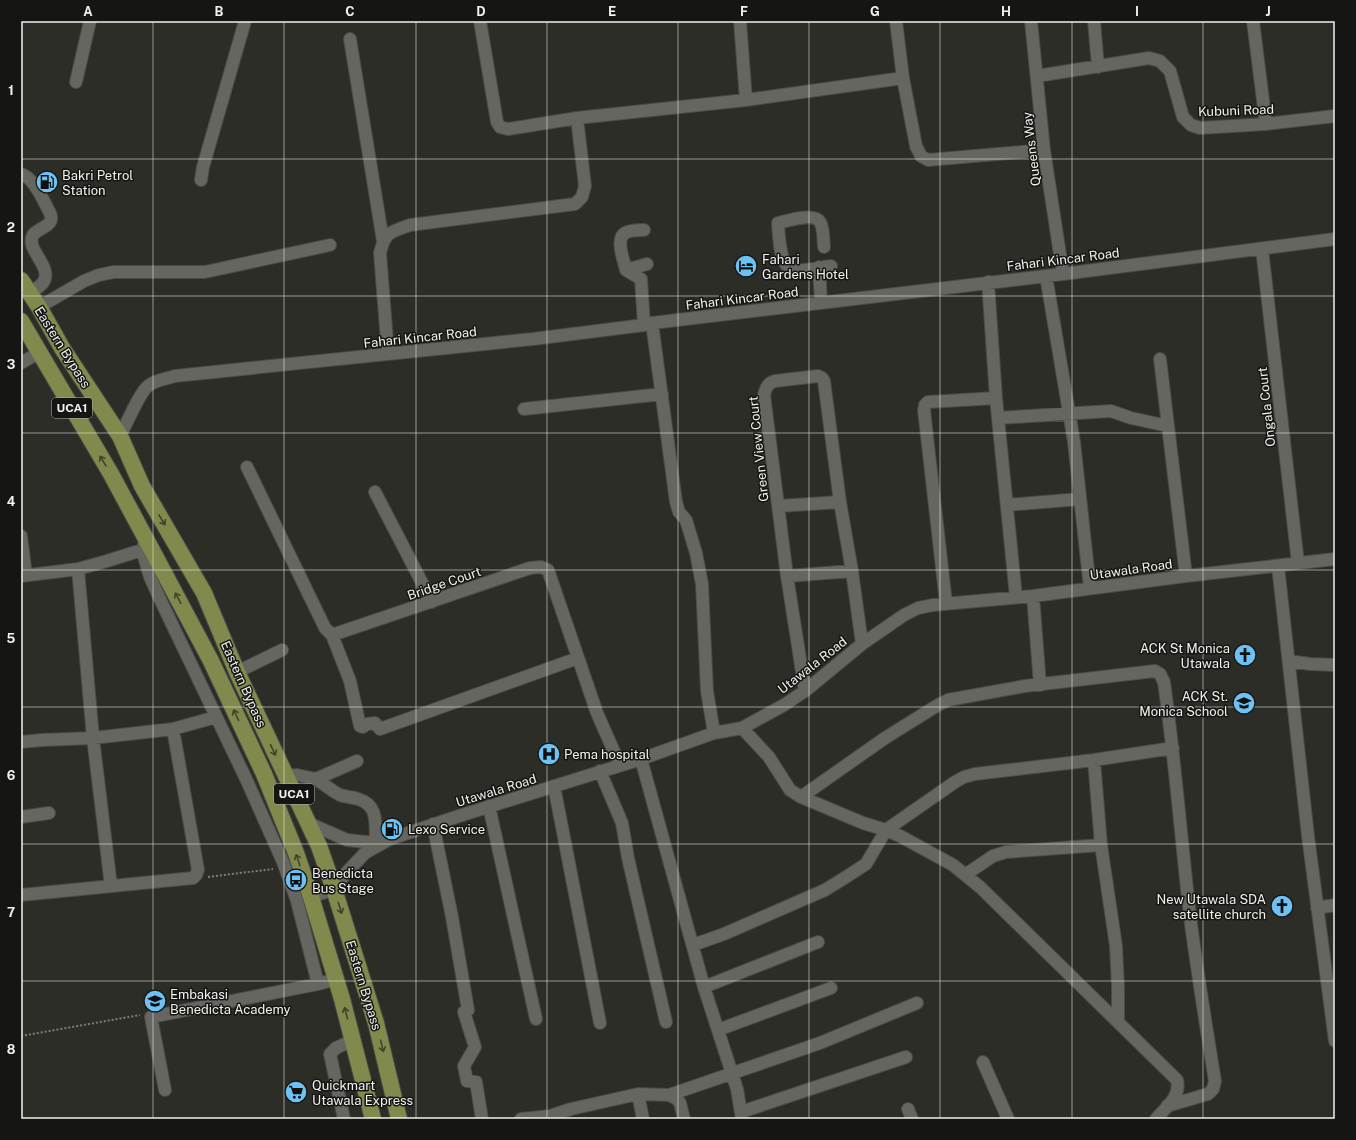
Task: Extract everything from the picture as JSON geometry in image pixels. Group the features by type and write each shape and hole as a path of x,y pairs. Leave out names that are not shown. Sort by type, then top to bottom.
{"main road":[{"name":"Eastern Bypass","path":"21,280 39,307 62,348 120,436 142,486 204,593 237,672 319,846 376,1023 399,1119"},
{"name":"Eastern Bypass","path":"21,321 111,474 144,544 211,661 264,774 296,853 311,897 336,979 373,1119"},
{"path":"74,412 96,399"}],"street":[{"path":"201,180 203,167 245,21"},
{"path":"480,21 497,122 500,127 508,129 577,118 746,100 903,78"},
{"path":"740,21 746,100"},
{"path":"896,21 903,78 916,146 920,156 928,160 1044,150"},
{"name":"Queens Way","path":"1031,21 1044,150 1063,274"},
{"path":"1094,21 1098,67"},
{"path":"1253,21 1266,124"},
{"path":"76,82 86,22"},
{"path":"350,39 383,241 380,253 388,354"},
{"name":"Kubuni Road","path":"1037,76 1149,58 1160,61 1170,71 1183,117 1191,126 1200,128 1266,124 1335,116"},
{"path":"383,241 390,232 410,225 575,204 582,197 585,186 577,118"},
{"path":"21,174 31,180 52,218 50,222 32,237 32,246 45,274 44,282 29,293"},
{"path":"821,302 825,266 792,270 782,256 778,223 795,218 812,217 818,219 821,223 824,246"},
{"path":"644,230 626,232 622,237 620,248 626,270 641,279 662,394 676,502 679,512 686,520 696,552 702,584 707,691 714,733"},
{"name":"Fahari Kincar Road","path":"120,436 141,394 147,386 175,376 533,339 1335,239"},
{"path":"39,307 84,281 99,275 114,272 206,272 330,245"},
{"name":"Ongala Court","path":"1262,249 1298,563"},
{"path":"626,270 647,264"},
{"path":"1046,276 1074,442 1090,588"},
{"path":"988,282 996,398 1016,597"},
{"path":"21,363 40,352"},
{"path":"1160,359 1186,576"},
{"name":"Green View Court","path":"805,692 787,576 764,394 769,383 818,376 824,381 840,502 852,571 862,644"},
{"path":"524,409 662,394"},
{"path":"946,604 924,410 928,402 996,398"},
{"path":"998,418 1111,411 1131,418 1168,426"},
{"path":"247,467 324,628 332,636 350,681 360,726 363,727 367,724 375,723 380,729 578,658"},
{"path":"375,492 432,602"},
{"path":"1007,505 1080,499"},
{"path":"779,506 840,502"},
{"path":"21,536 23,575 78,569 107,561 144,544 159,597 247,781 286,868 297,901 318,984"},
{"name":"Utawala Road","path":"334,889 346,873 365,853 381,842 489,806 641,759 714,733 742,728 805,692 862,644 904,615 918,608 1033,596 1186,576 1335,559"},
{"path":"1278,566 1307,829 1335,1041"},
{"name":"Bridge Court","path":"332,636 530,568 541,567 548,570 598,713 620,765"},
{"path":"78,569 93,738 111,886"},
{"path":"787,576 852,571"},
{"path":"1033,596 1040,685"},
{"path":"237,672 282,650"},
{"path":"195,672 211,661"},
{"path":"1289,661 1335,665"},
{"path":"801,797 885,738 948,700 1040,685 1155,671 1160,674 1164,682 1173,748 1190,917 1216,1081 1213,1089 1208,1094 1167,1106"},
{"path":"21,742 93,738 173,729 216,717"},
{"path":"742,728 769,757 790,790 801,797 863,824 886,830 953,865 980,887 1177,1080 1178,1087 1176,1095 1156,1119"},
{"path":"21,895 193,878 196,875 198,870 173,729"},
{"path":"693,945 724,934 830,887 866,864 886,830 964,777 975,774 1094,760 1173,748"},
{"path":"641,759 704,987 737,1089 741,1116 906,1057"},
{"path":"1094,760 1101,845 1116,946 1118,1021"},
{"path":"316,779 358,761"},
{"path":"600,771 622,823 628,858 666,1022"},
{"path":"286,776 296,775 316,779 338,794 349,798 358,799 369,804 374,811 381,842 347,840 308,823"},
{"path":"554,786 600,1023"},
{"path":"489,806 536,1020"},
{"path":"21,817 49,813"},
{"path":"433,824 452,917 468,1010 464,1012 475,1047 464,1066 467,1081 476,1082 482,1119"},
{"path":"965,875 993,856 1006,852 1101,845"},
{"path":"311,897 334,889"},
{"path":"1317,908 1335,905"},
{"path":"704,987 818,942"},
{"path":"165,1090 151,1017 318,984 336,979"},
{"path":"718,1030 831,988"},
{"path":"669,1096 820,1043 917,1003"},
{"path":"344,1119 330,1054 336,1048 353,1040"},
{"path":"984,1062 1008,1119"},
{"path":"638,1094 642,1119"},
{"path":"521,1119 550,1116 571,1109 638,1094 669,1096 677,1099 680,1103 684,1119"}],"path":[{"path":"193,878 286,868"},
{"path":"21,1036 144,1014 151,1017"}],"place":[{"name":"Bakri Petrol Station","path":"47,182"},
{"name":"Fahari Gardens Hotel","path":"746,266"},
{"name":"ACK St Monica Utawala","path":"1245,655"},
{"name":"ACK St. Monica School","path":"1244,703"},
{"name":"Pema hospital","path":"549,754"},
{"name":"Lexo Service","path":"392,829"},
{"name":"Benedicta Bus Stage","path":"296,880"},
{"name":"New Utawala SDA satellite church","path":"1282,906"},
{"name":"Embakasi Benedicta Academy","path":"155,1001"},
{"name":"Quickmart Utawala Express","path":"296,1092"}]}
